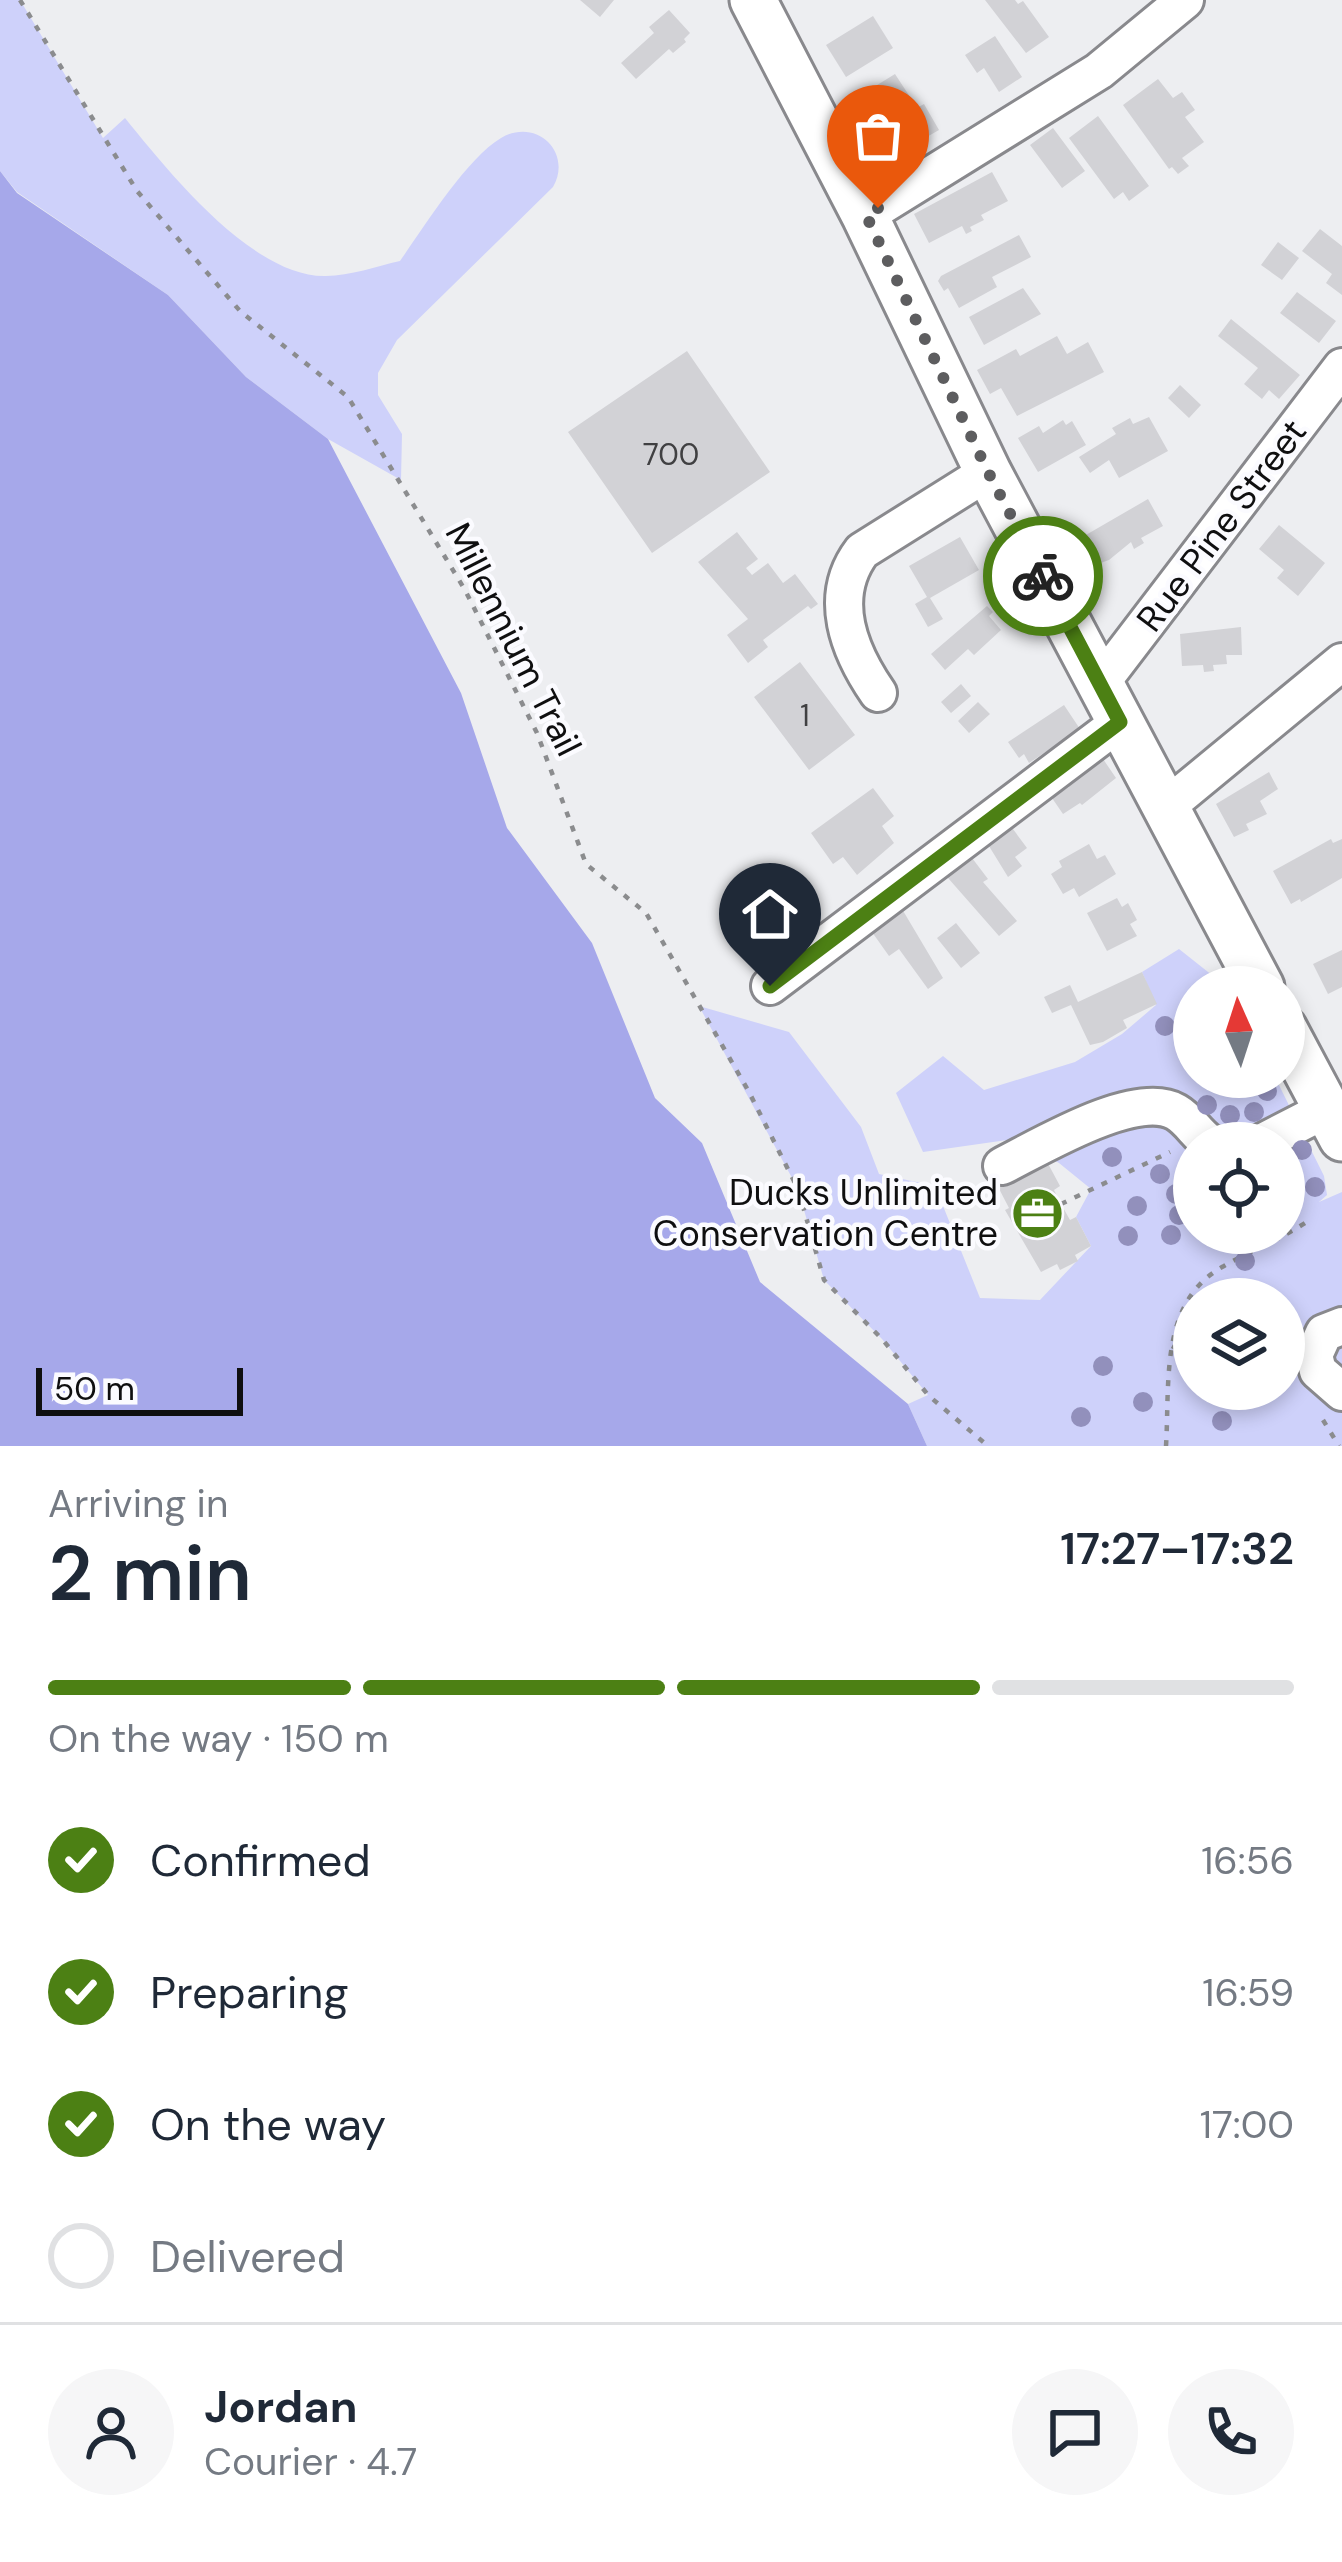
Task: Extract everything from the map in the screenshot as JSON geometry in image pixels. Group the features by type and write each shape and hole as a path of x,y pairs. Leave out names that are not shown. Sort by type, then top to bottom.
{"main road":[{"path":"752,0 866,215 988,472 1251,966"},
{"path":"1305,1069 1334,1124"}],"street":[{"path":"866,215 1099,70 1160,41 1185,0"},
{"name":"Rue Pine Street","path":"770,986 1110,703 1342,367"},
{"path":"878,693 852,650 846,627 845,583 852,564 862,551 988,472"},
{"path":"1166,807 1342,662"},
{"path":"1002,1166 1120,1112 1172,1109 1186,1122"},
{"path":"1342,1326 1324,1333 1314,1355 1318,1371 1342,1392"}],"path":[{"name":"Millennium Trail","path":"20,0 136,191 241,311 348,398 433,535 496,651 537,733 586,864 646,913 749,1092 798,1189 824,1280 929,1396 988,1446"},
{"path":"1061,1204 1173,1156"},
{"path":"1166,1446 1173,1330 1188,1296 1201,1281 1309,1221"}],"shaded area":[{"path":"0,0 20,0 103,138 125,118 214,218 270,260 298,272 335,276 400,261 446,195 488,148 514,133 527,132 548,142 558,162 553,187 397,340 378,373 378,395 402,434 401,480 328,439 246,377 168,295 17,192 0,171"},
{"path":"1179,949 1200,966 1173,966 1173,1098 1285,1098 1297,1122 1173,1122 1173,1254 1305,1254 1305,1138 1324,1176 1327,1195 1319,1202 1342,1192 1342,1446 927,1446 908,1404 928,1395 824,1280 798,1189 699,1006 789,1032 861,1127 879,1174 935,1186 980,1298 1040,1300 1091,1246 1076,1217 1091,1189 1059,1163 1014,1139 923,1152 896,1093 943,1056 984,1090 1075,1062 1122,1034 1156,1005 1142,972"}],"water":[{"path":"0,171 17,193 168,295 246,377 328,439 461,693 507,828 592,943 655,1098 702,1143 760,1282 908,1404 927,1446 0,1446"}],"building":[{"path":"580,0 614,0 600,17"},
{"path":"985,0 1023,1 1049,37 1026,53"},
{"path":"669,10 690,33 686,42 673,53 669,49 636,79 621,63 654,33 649,27"},
{"path":"873,16 893,48 846,77 826,45"},
{"path":"995,36 1022,77 999,92 984,68 977,73 965,55"},
{"path":"895,74 912,100 865,130 848,103"},
{"path":"1158,79 1173,98 1182,92 1195,110 1185,117 1204,142 1182,158 1189,166 1178,174 1169,169 1123,105"},
{"path":"924,104 939,130 883,162 868,135"},
{"path":"1098,116 1149,186 1129,201 1123,192 1114,199 1069,138"},
{"path":"1053,128 1085,171 1062,188 1030,145"},
{"path":"992,172 1008,201 981,215 984,220 970,227 972,231 966,234 962,226 929,243 914,214"},
{"path":"1320,229 1342,246 1342,295 1326,283 1332,274 1302,251"},
{"path":"1019,235 1031,257 992,277 997,287 959,308 938,281 941,276"},
{"path":"1278,242 1299,258 1282,280 1261,265"},
{"path":"1023,288 1041,314 984,345 969,317"},
{"path":"1297,292 1336,321 1319,343 1280,313"},
{"path":"1231,319 1300,375 1279,399 1269,390 1262,399 1244,384 1258,368 1218,336"},
{"path":"1057,336 1067,354 1088,342 1104,372 1017,416 1001,388 990,394 977,370 1016,349 1020,356"},
{"path":"687,351 770,472 652,553 568,432"},
{"path":"1180,385 1201,405 1189,418 1168,398"},
{"path":"1149,417 1168,451 1119,478 1109,460 1090,473 1079,457 1116,434 1112,428 1130,418 1133,424"},
{"path":"1063,420 1066,425 1072,421 1086,445 1038,472 1018,438 1039,426 1043,433"},
{"path":"1148,499 1163,526 1141,538 1144,543 1134,549 1131,542 1109,560 1086,568 1072,543"},
{"path":"1279,525 1325,563 1298,596 1277,578 1284,570 1259,549"},
{"path":"737,532 758,559 746,568 752,575 768,563 783,583 795,574 818,604 808,606 763,640 768,647 748,663 727,635 748,619 698,562"},
{"path":"960,537 979,570 930,598 943,619 928,627 915,604 927,597 909,566"},
{"path":"987,606 1001,630 974,655 968,649 945,670 931,654"},
{"path":"1241,627 1242,655 1226,655 1227,664 1213,665 1214,671 1204,672 1203,665 1182,666 1180,634"},
{"path":"800,662 855,735 809,770 754,697"},
{"path":"961,684 971,696 951,713 941,702"},
{"path":"978,702 990,714 969,733 958,721"},
{"path":"1064,705 1080,729 1029,763 1024,754 1019,758 1008,742"},
{"path":"1101,756 1116,778 1063,814 1052,798 1069,787 1064,780"},
{"path":"1269,772 1278,789 1260,801 1267,814 1246,824 1249,830 1234,837 1216,804"},
{"path":"873,788 894,816 882,826 894,843 857,875 843,857 833,864 811,833"},
{"path":"1007,821 1027,848 1015,857 1022,866 1008,877 984,838"},
{"path":"1331,839 1333,843 1342,839 1342,878 1291,904 1273,871"},
{"path":"1089,844 1097,859 1105,855 1116,874 1079,897 1074,888 1063,894 1051,874 1062,867 1059,861"},
{"path":"966,850 988,879 983,882 1017,921 999,936 941,870"},
{"path":"1117,898 1122,907 1128,903 1137,920 1130,924 1137,936 1107,951 1087,913"},
{"path":"902,909 943,978 928,989 899,949 889,956 867,925"},
{"path":"956,923 980,953 961,968 937,938"},
{"path":"1342,950 1342,987 1328,994 1313,964"},
{"path":"1142,972 1157,1004 1123,1020 1127,1028 1103,1042 1090,1045 1071,1005 1052,1013 1044,997 1070,985 1078,1002"},
{"name":"Ducks Unlimited Conservation Centre","path":"1045,1158 1060,1186 1054,1190 1061,1204 1070,1220 1076,1217 1091,1246 1075,1255 1078,1261 1041,1272 1005,1210 1009,1208 996,1183"}],"way so far":[{"path":"878,208 866,215 1043,576"}],"place":[{"name":"Ducks Unlimited Conservation Centre","path":"1037,1213"}],"route":[{"path":"770,986 1120,722 1043,576"}]}
